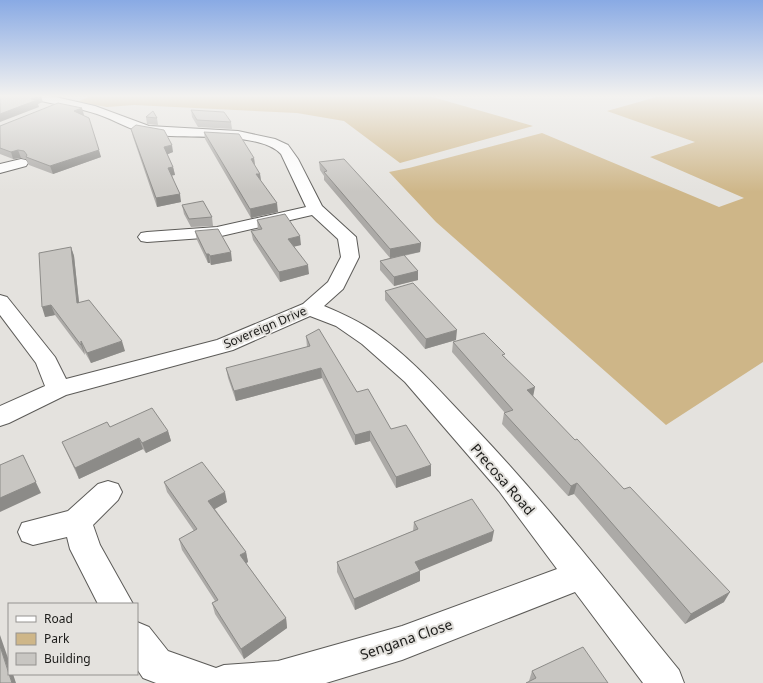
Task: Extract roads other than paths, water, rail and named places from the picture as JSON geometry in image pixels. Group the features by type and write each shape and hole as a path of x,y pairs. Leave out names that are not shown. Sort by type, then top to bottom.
{"street":[{"name":"Sovereign Drive","path":"0,417 58,389 225,345 310,308 336,285 350,257 348,238 316,209 301,183 291,158 283,148 265,141 242,136 148,130 141,128"},
{"path":"0,168 21,163"},
{"path":"147,237 217,232 316,209"},
{"path":"0,301 47,362 58,389"},
{"name":"Precosa Road","path":"310,308 343,322 370,339 413,377 509,483 582,574 666,683"},
{"path":"33,532 77,522 108,492"},
{"path":"77,522 86,549 115,603"},
{"name":"Sengana Close","path":"224,683 278,679 402,643 582,574"},
{"path":"138,640 156,665 209,683"}]}
